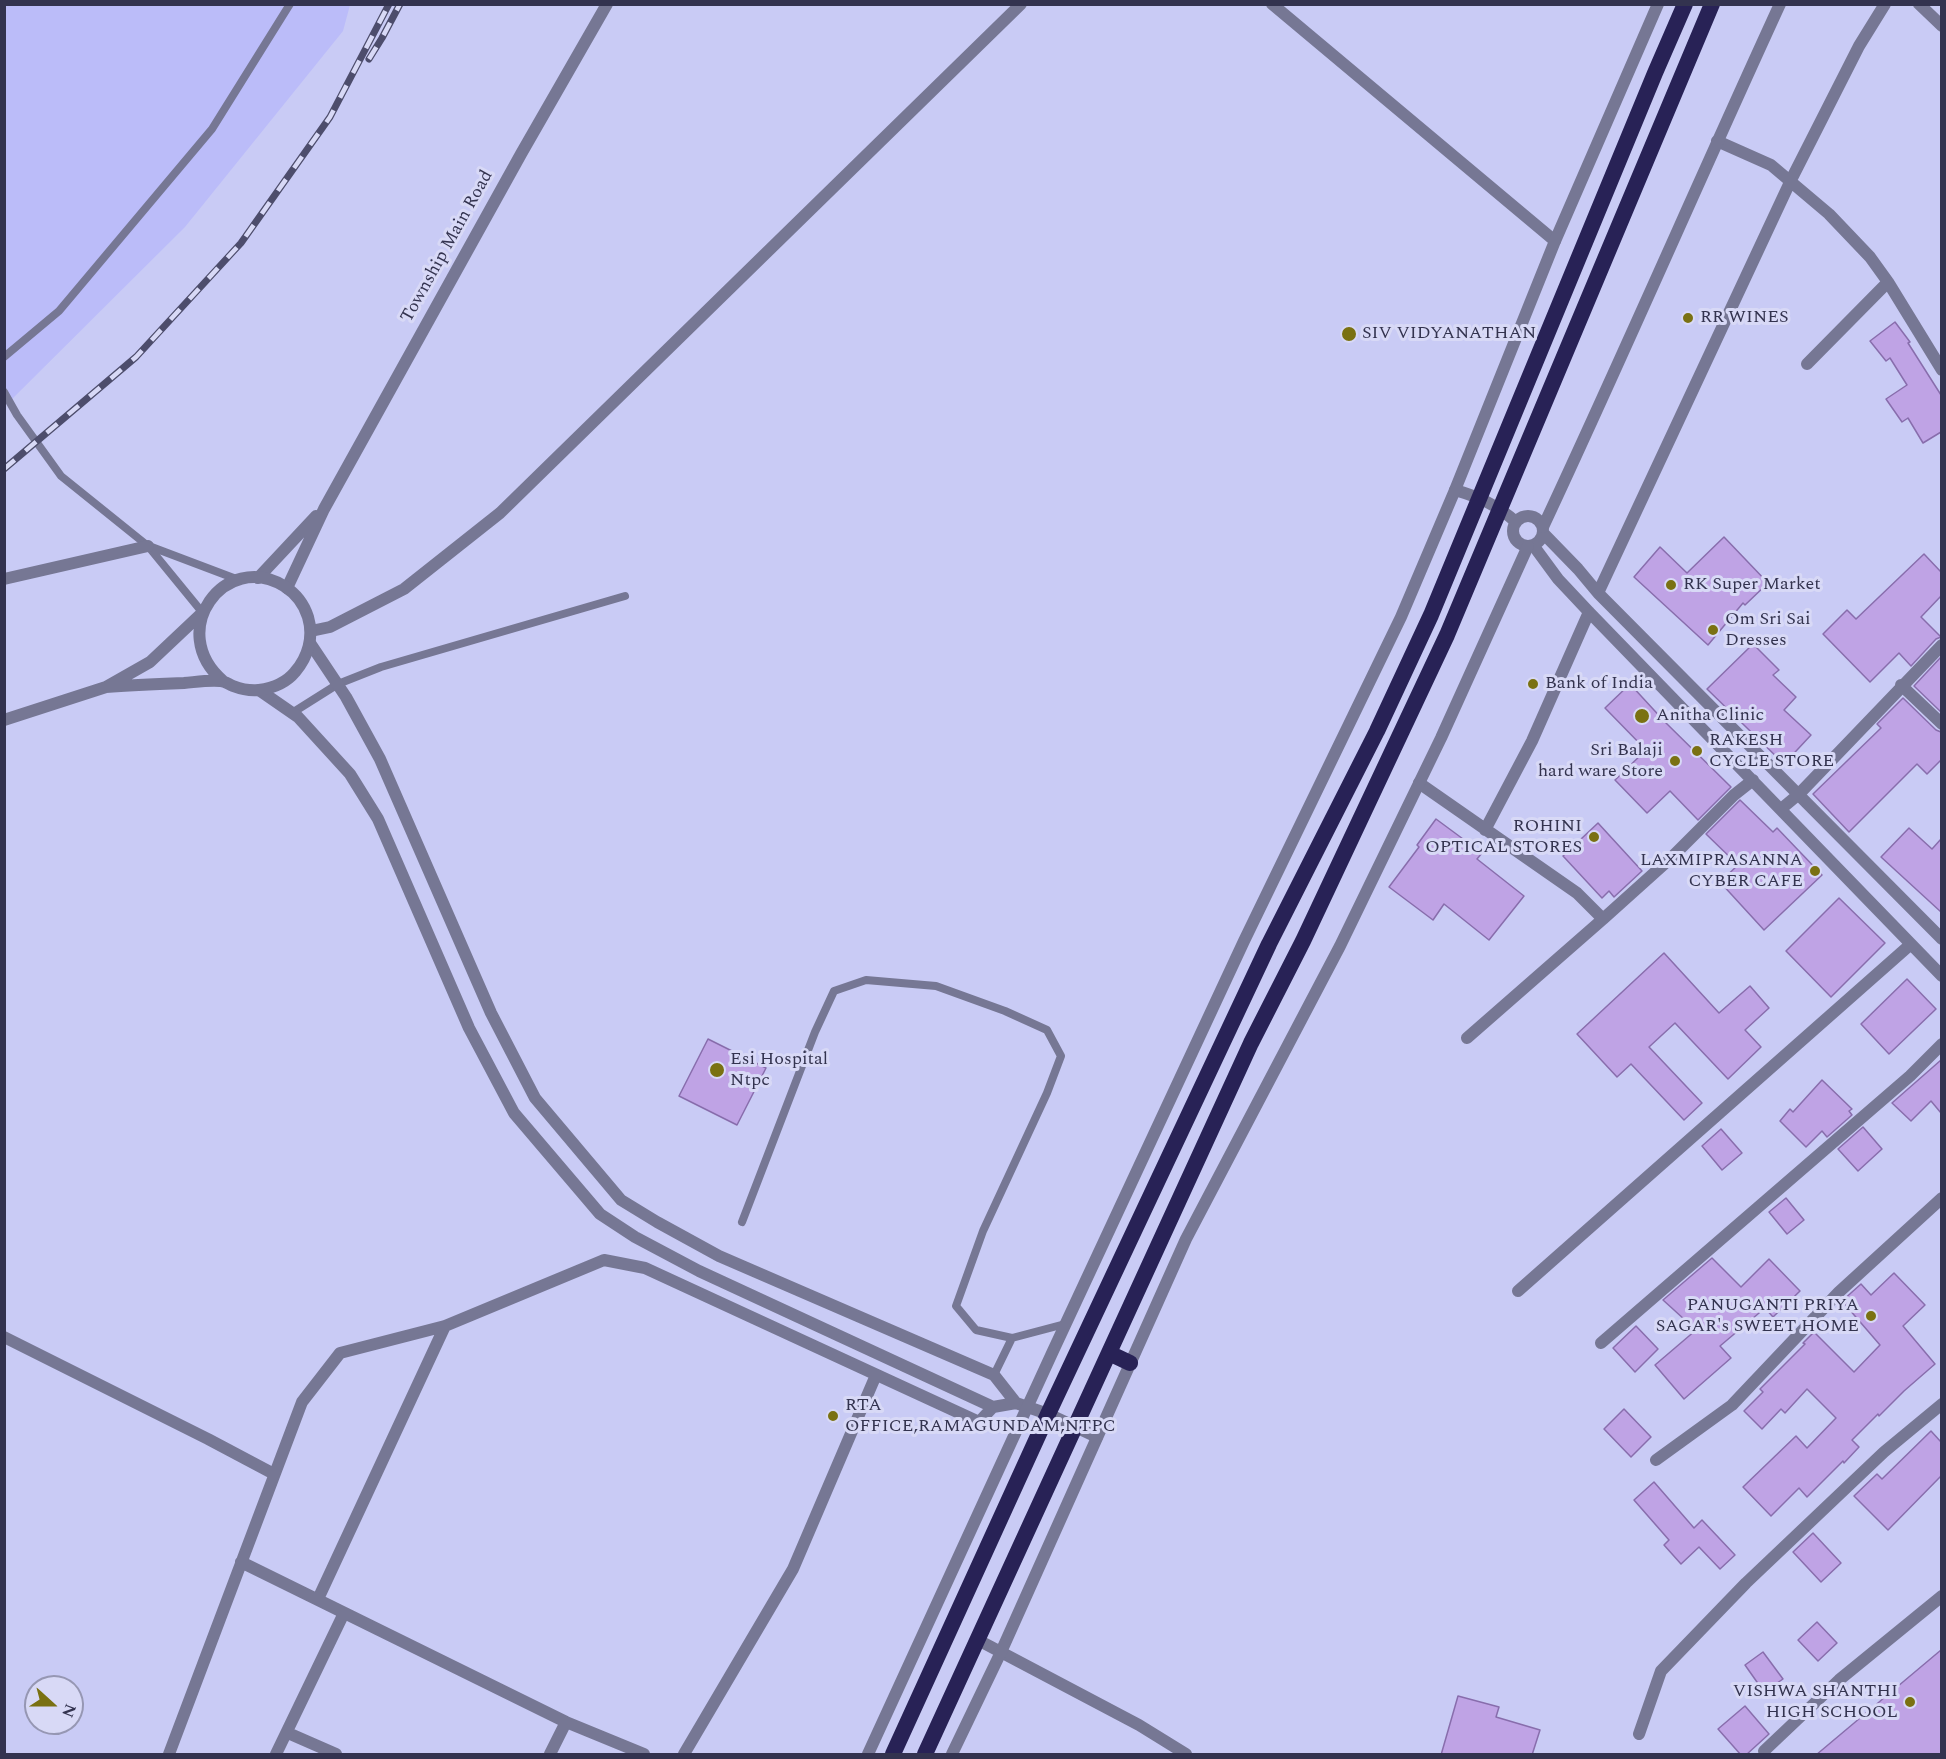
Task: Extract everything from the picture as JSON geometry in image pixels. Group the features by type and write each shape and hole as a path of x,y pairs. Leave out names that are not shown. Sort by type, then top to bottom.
{"highway":[{"path":"893,1755 1048,1414 1269,944 1340,805 1431,615 1685,4"},
{"path":"925,1755 1251,1043 1303,941 1447,635 1712,4"},
{"path":"1109,1353 1130,1363"}],"street":[{"name":"Township Main Road","path":"287,588 324,508 606,4"},
{"path":"106,687 223,681 246,690 259,690 282,683 292,676 301,666 310,637 404,588 500,513 1021,4"},
{"path":"1272,4 1555,240"},
{"path":"868,1755 1021,1405 1065,1324 1244,941 1401,617 1455,490 1555,240 1658,4"},
{"path":"952,1755 1001,1652 1186,1239 1340,946 1530,546 1540,541 1780,4"},
{"path":"1598,593 1791,180 1859,46 1885,4"},
{"path":"1919,4 1941,26"},
{"path":"1717,141 1771,165 1829,214 1870,257 1888,282 1941,370"},
{"path":"1807,364 1888,282"},
{"path":"1455,490 1479,497 1499,508 1516,522"},
{"name":"Township Main Road","path":"258,578 324,508"},
{"path":"1516,522 1528,516 1537,519 1543,530 1598,593 1941,939"},
{"path":"1516,522 1514,536 1519,543 1530,546 1589,612 1941,976"},
{"path":"4,579 148,546"},
{"path":"4,720 106,687 150,662 202,612 217,592 239,580 268,579 287,588 304,606 310,637 380,759 491,1014 535,1098 621,1200 719,1256 994,1375 1021,1405"},
{"path":"202,612 199,638 201,650 206,662 223,681"},
{"path":"1485,830 1532,741 1589,612"},
{"path":"1781,809 1799,794 1941,645"},
{"path":"1901,685 1941,724"},
{"path":"259,690 292,713 350,774 378,819 469,1028 514,1113 600,1214 635,1237 699,1271 993,1407 1021,1405 1048,1414 1097,1437"},
{"path":"1467,1038 1672,857 1734,795 1753,780"},
{"path":"1419,783 1577,893 1603,919"},
{"path":"1518,1291 1911,944"},
{"path":"1601,1343 1910,1076 1941,1044"},
{"path":"1656,1460 1732,1405 1839,1293 1941,1198"},
{"path":"169,1755 302,1402 340,1353 445,1326 604,1260 645,1268 978,1422 993,1407"},
{"path":"318,1599 445,1326"},
{"path":"4,1337 274,1474"},
{"path":"684,1755 793,1569 876,1375"},
{"path":"1639,1734 1661,1671 1746,1583 1875,1460 1941,1404"},
{"path":"241,1562 566,1722 644,1755"},
{"path":"1764,1751 1839,1680 1941,1596"},
{"path":"276,1755 344,1613"},
{"path":"978,1640 1139,1725 1186,1755"},
{"path":"550,1755 566,1722"},
{"path":"288,1733 336,1755"}],"lane":[{"path":"4,357 59,311 212,129 290,4"},
{"path":"4,392 16,415 61,476 148,546 202,612"},
{"path":"148,546 239,580"},
{"path":"292,713 338,684 381,667 625,596"},
{"path":"742,1222 815,1032 834,991 866,980 936,986 1005,1011 1047,1030 1061,1056 1047,1093 983,1231 956,1306 976,1330 1011,1338 1065,1324"},
{"path":"994,1375 1011,1338"}],"shaded area":[{"path":"5,5 350,5 343,31 185,227 5,406"}],"building":[{"path":"1895,322 1910,342 1908,343 1941,395 1941,432 1923,443 1908,418 1902,422 1886,399 1907,385 1890,358 1886,361 1870,341"},
{"path":"1724,537 1768,583 1745,605 1743,603 1708,645 1634,577 1660,547 1687,573"},
{"path":"1924,554 1941,572 1941,596 1921,617 1941,637 1936,639 1911,666 1899,653 1870,682 1823,634 1847,610 1856,619"},
{"path":"1753,644 1779,670 1773,675 1796,697 1784,710 1811,735 1784,764 1707,689"},
{"path":"1941,657 1941,712 1914,686"},
{"path":"1630,684 1731,787 1698,820 1670,791 1647,813 1615,780 1646,750 1605,708"},
{"path":"1903,698 1936,730 1941,732 1941,760 1927,774 1917,764 1849,832 1813,794 1881,728 1877,724"},
{"path":"1740,800 1773,832 1777,828 1822,875 1764,930 1720,882 1738,865 1706,834"},
{"path":"1436,819 1482,853 1477,859 1524,896 1489,940 1444,904 1433,920 1389,887 1419,847 1417,845"},
{"path":"1598,823 1642,871 1614,897 1609,891 1602,898 1563,856"},
{"path":"1909,828 1932,849 1941,839 1941,912 1881,857"},
{"path":"1839,898 1885,943 1831,997 1786,951"},
{"path":"1664,953 1719,1013 1750,986 1769,1008 1745,1030 1761,1047 1728,1079 1675,1023 1649,1047 1702,1103 1684,1120 1631,1064 1617,1077 1577,1034"},
{"path":"1907,979 1936,1009 1889,1054 1861,1024"},
{"path":"708,1039 766,1068 737,1125 679,1096"},
{"path":"1941,1060 1941,1113 1931,1101 1911,1121 1892,1103"},
{"path":"1822,1080 1852,1109 1849,1111 1852,1115 1827,1137 1822,1131 1806,1147 1780,1121 1790,1109 1793,1112"},
{"path":"1863,1127 1882,1149 1858,1171 1838,1149"},
{"path":"1721,1129 1742,1153 1722,1170 1702,1146"},
{"path":"1786,1198 1804,1220 1787,1234 1769,1212"},
{"path":"1712,1258 1741,1287 1769,1259 1800,1291 1773,1317 1765,1308 1720,1346 1731,1358 1684,1399 1655,1365 1696,1330 1663,1300"},
{"path":"1894,1273 1925,1305 1903,1326 1935,1364 1852,1440 1859,1447 1844,1463 1843,1461 1807,1497 1799,1488 1771,1516 1743,1487 1796,1436 1807,1448 1836,1418 1807,1389 1785,1413 1781,1409 1762,1429 1744,1411 1763,1392 1760,1389 1814,1332 1854,1372 1880,1345 1842,1301 1861,1284 1871,1295"},
{"path":"1636,1326 1658,1349 1635,1372 1613,1348"},
{"path":"1624,1409 1651,1437 1631,1457 1604,1429"},
{"path":"1931,1431 1941,1442 1941,1476 1888,1530 1854,1496 1877,1474 1882,1479"},
{"path":"1654,1482 1694,1528 1702,1520 1735,1555 1720,1569 1699,1547 1681,1564 1664,1545 1669,1540 1634,1500"},
{"path":"1813,1533 1841,1563 1821,1582 1793,1552"},
{"path":"1817,1622 1837,1643 1818,1661 1798,1640"},
{"name":"VISHWA SHANTHI HIGH SCHOOL","path":"1941,1650 1941,1755 1816,1755"},
{"path":"1763,1652 1783,1679 1764,1692 1745,1665"},
{"path":"1458,1696 1499,1707 1496,1717 1540,1730 1532,1755 1441,1755"},
{"path":"1745,1706 1769,1734 1746,1755 1741,1755 1718,1729"}],"railway":[{"path":"4,469 136,357 241,243 330,117 389,4"},
{"path":"369,59 400,4"}],"place":[{"name":"RR WINES","path":"1688,318"},
{"name":"SIV VIDYANATHAN","path":"1349,334"},
{"name":"RK Super Market","path":"1671,585"},
{"name":"Om Sri Sai Dresses","path":"1713,630"},
{"name":"Bank of India","path":"1533,684"},
{"name":"Anitha Clinic","path":"1642,716"},
{"name":"RAKESH CYCLE STORE","path":"1697,751"},
{"name":"Sri Balaji hard ware Store","path":"1675,761"},
{"name":"ROHINI OPTICAL STORES","path":"1594,837"},
{"name":"LAXMIPRASANNA CYBER CAFE","path":"1815,871"},
{"name":"Esi Hospital Ntpc","path":"717,1070"},
{"name":"PANUGANTI PRIYA SAGAR's SWEET HOME","path":"1871,1316"},
{"name":"RTA OFFICE,RAMAGUNDAM,NTPC","path":"833,1416"},
{"name":"VISHWA SHANTHI HIGH SCHOOL","path":"1910,1702"}]}
